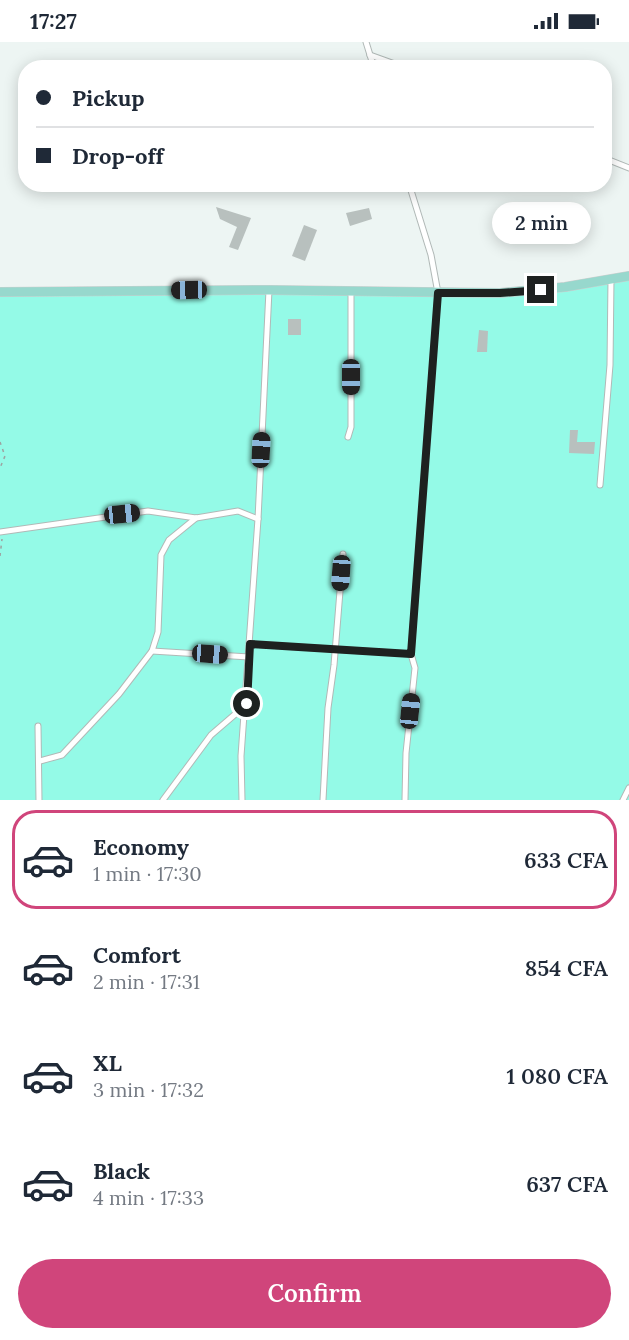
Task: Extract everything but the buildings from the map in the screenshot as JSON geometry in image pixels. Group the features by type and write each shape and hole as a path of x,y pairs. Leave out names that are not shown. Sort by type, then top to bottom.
{"main road":[{"path":"0,292 269,290 514,292 629,276"}],"street":[{"path":"366,42 372,60"},
{"path":"370,55 384,60"},
{"path":"612,161 629,168"},
{"path":"405,800 406,753 415,669 411,654 438,293 431,255 411,192"},
{"path":"600,484 610,365 611,279"},
{"path":"242,800 241,756 247,704 269,290"},
{"path":"348,436 351,427 351,292"},
{"path":"2,532 148,511 196,518 238,511 258,519"},
{"path":"40,760 62,755 118,694 152,651 158,632 161,555 170,540 196,518"},
{"path":"323,800 328,708 343,554"},
{"path":"250,644 411,654"},
{"path":"152,651 249,657"},
{"path":"163,800 211,735 247,704"},
{"path":"38,726 39,800"},
{"path":"623,800 629,788"}],"path":[{"path":"0,442 5,456 0,468"},
{"path":"0,556 2,532"}],"green space":[{"path":"629,274 629,800 0,800 0,292 500,293"}],"route":[{"path":"247,704 250,644 411,654 438,293 500,293 541,290"}]}
